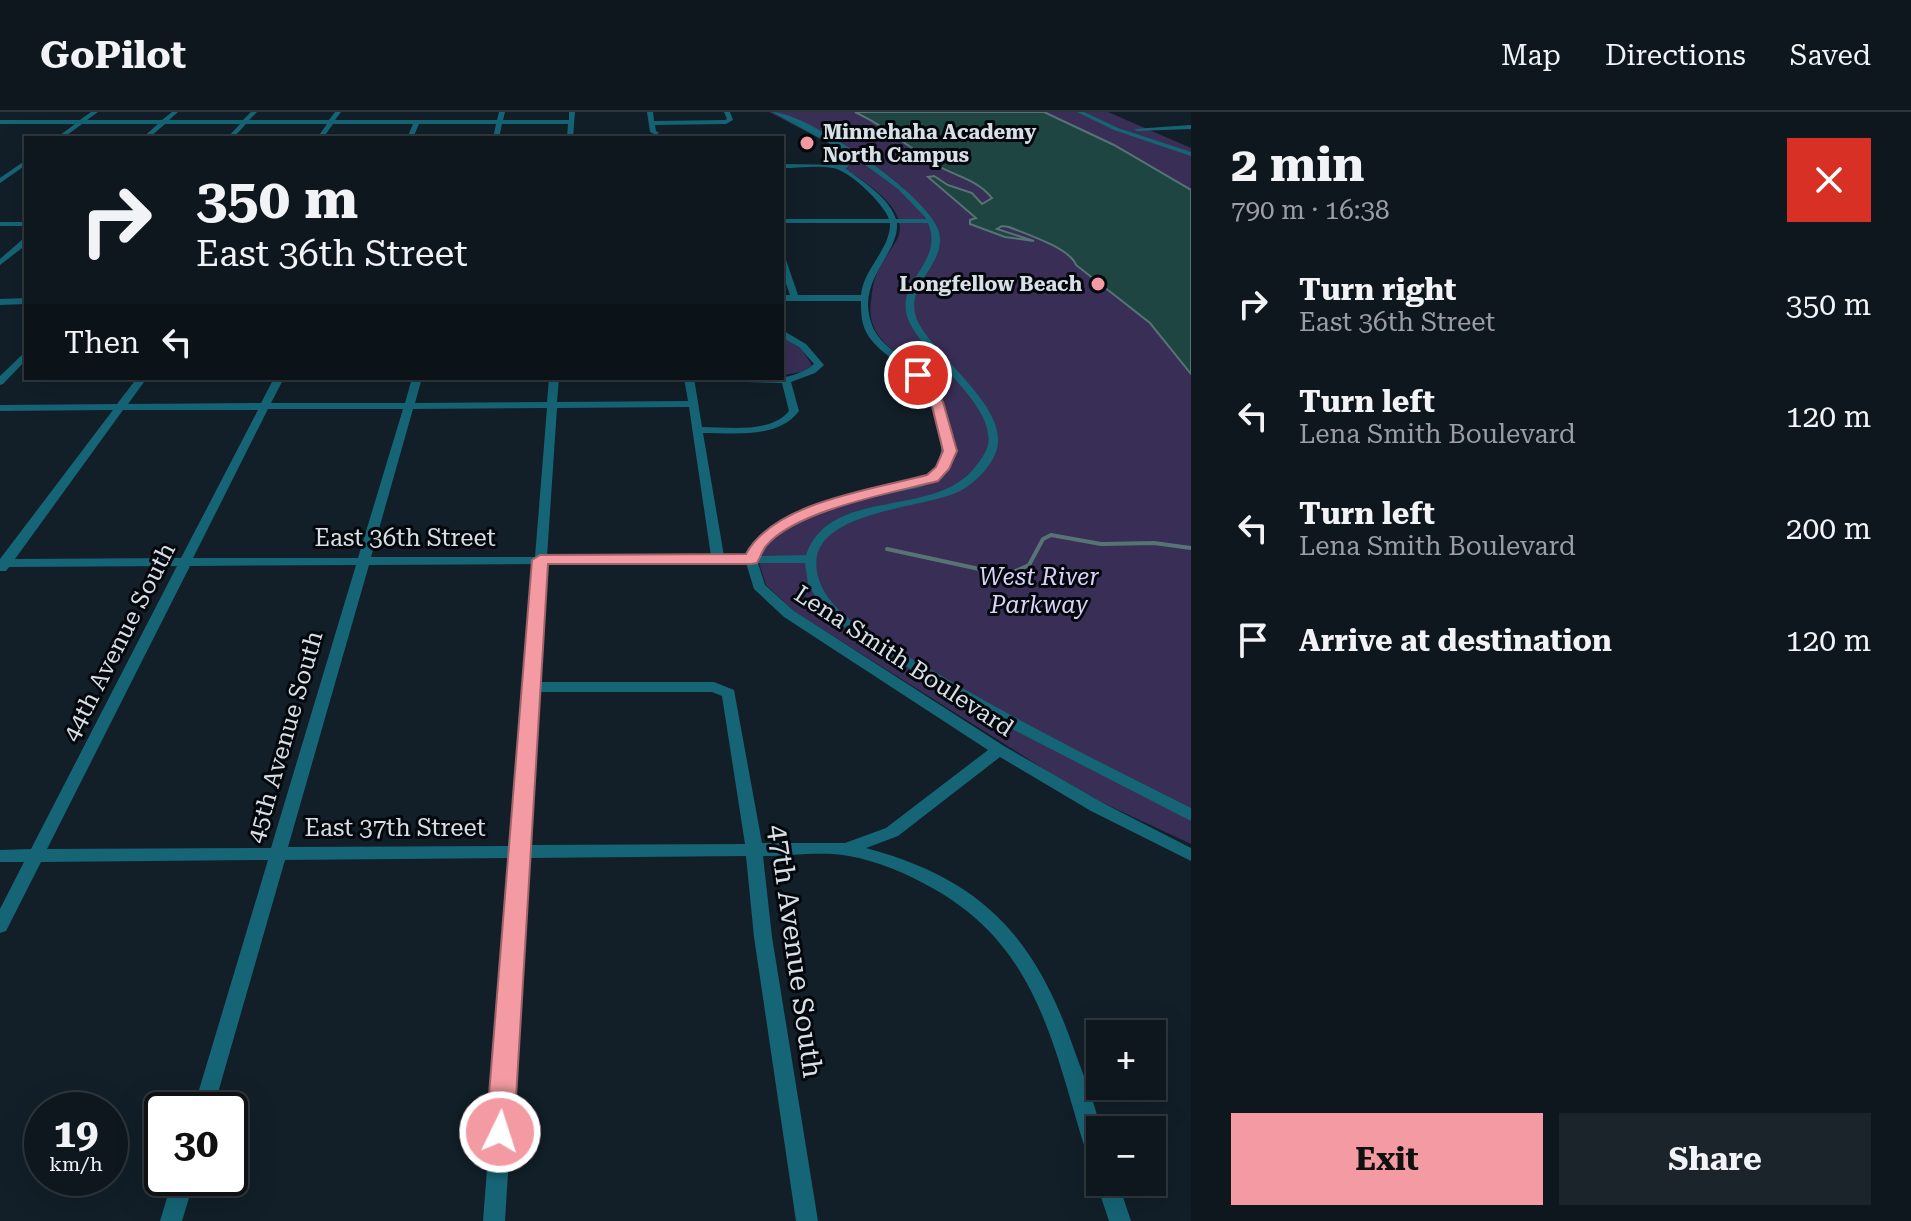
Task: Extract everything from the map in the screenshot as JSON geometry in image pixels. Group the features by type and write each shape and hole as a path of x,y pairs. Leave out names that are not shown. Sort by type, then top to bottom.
{"street":[{"path":"0,122 15,112"},
{"path":"62,136 95,112"},
{"path":"147,136 175,112"},
{"path":"232,136 254,112"},
{"path":"321,136 338,112"},
{"path":"409,122 414,112"},
{"path":"496,136 502,112"},
{"path":"570,136 572,112"},
{"path":"650,112 653,132 656,133"},
{"path":"652,123 726,122 730,120 727,112"},
{"path":"775,112 814,129 868,166 916,202 931,221 936,248 929,267 910,291 909,310 930,347 992,425 992,452 975,475 950,491 864,513 831,528 818,541 810,559 812,577 824,601 901,658 966,698 1191,815"},
{"path":"1080,112 1139,137 1191,154"},
{"path":"1099,112 1147,134 1139,137"},
{"path":"0,122 571,122"},
{"path":"411,136 417,122"},
{"path":"1137,129 1191,127"},
{"path":"0,167 24,165"},
{"path":"0,181 24,165"},
{"path":"784,166 868,166"},
{"path":"751,559 760,543 794,519 816,510 933,478 948,460 950,451 937,402 918,375 876,339 865,317 870,273 895,236 896,221 882,201 838,166"},
{"path":"784,221 931,221"},
{"path":"0,224 24,224"},
{"path":"0,263 24,243"},
{"path":"784,266 795,298"},
{"path":"784,298 866,298"},
{"path":"0,302 24,301"},
{"path":"696,430 758,429 785,421 794,411 786,379 806,374 819,365 808,350 784,334"},
{"path":"0,382 24,356"},
{"path":"2,566 141,380"},
{"name":"44th Avenue South","path":"0,926 278,380"},
{"name":"45th Avenue South","path":"208,1092 416,380"},
{"path":"494,1221 554,380"},
{"path":"689,380 718,559"},
{"path":"0,408 692,404"},
{"name":"Lena Smith Boulevard","path":"751,559 759,586 789,614 999,750 1097,807 1191,855"},
{"name":"East 36th Street","path":"2,566 184,562 810,559"},
{"name":"47th Avenue South","path":"533,687 714,687 726,691 731,698 755,851 763,937 807,1221"},
{"name":"East 37th Street","path":"0,856 846,849 892,832 999,750"},
{"path":"846,849 886,858 922,872 983,914 1010,941 1031,971 1047,1005 1086,1120"},
{"path":"171,1221 179,1196"},
{"path":"1112,1196 1120,1221"}],"green space":[{"name":"West River Parkway","path":"769,112 855,112 898,135 937,165 966,177 993,198 981,204 971,195 931,175 976,218 971,220 971,224 1005,237 1030,239 996,229 1009,227 1065,253 1150,323 1191,374 1191,844 1101,802 1052,774 795,612 766,585 758,560 768,542 786,528 837,507 938,480 951,464 954,447 948,416 933,386 880,338 872,322 875,278 900,231 893,209 874,189 842,167 856,161 840,149"},
{"path":"1044,112 1108,112 1191,148 1191,190 1114,145"},
{"path":"784,337 802,350 812,365 803,372 784,375"}],"shaded area":[{"path":"855,112 1044,112 1114,145 1191,190 1191,374 1150,323 1065,253 1009,227 997,229 1034,241 1005,237 970,224 970,220 976,218 928,177 934,176 948,185 972,193 982,204 992,198 986,191 933,163"}],"waterway":[{"path":"887,549 1007,575 1029,565 1043,539 1051,535 1101,544 1154,543 1191,548"}],"place":[{"name":"Minnehaha Academy North Campus","path":"807,143"},
{"name":"Longfellow Beach","path":"1098,284"}],"route":[{"path":"500,1132 540,560 751,559 760,543 774,530 794,519 816,510 933,478 948,460 950,451 937,402 918,375"}]}
